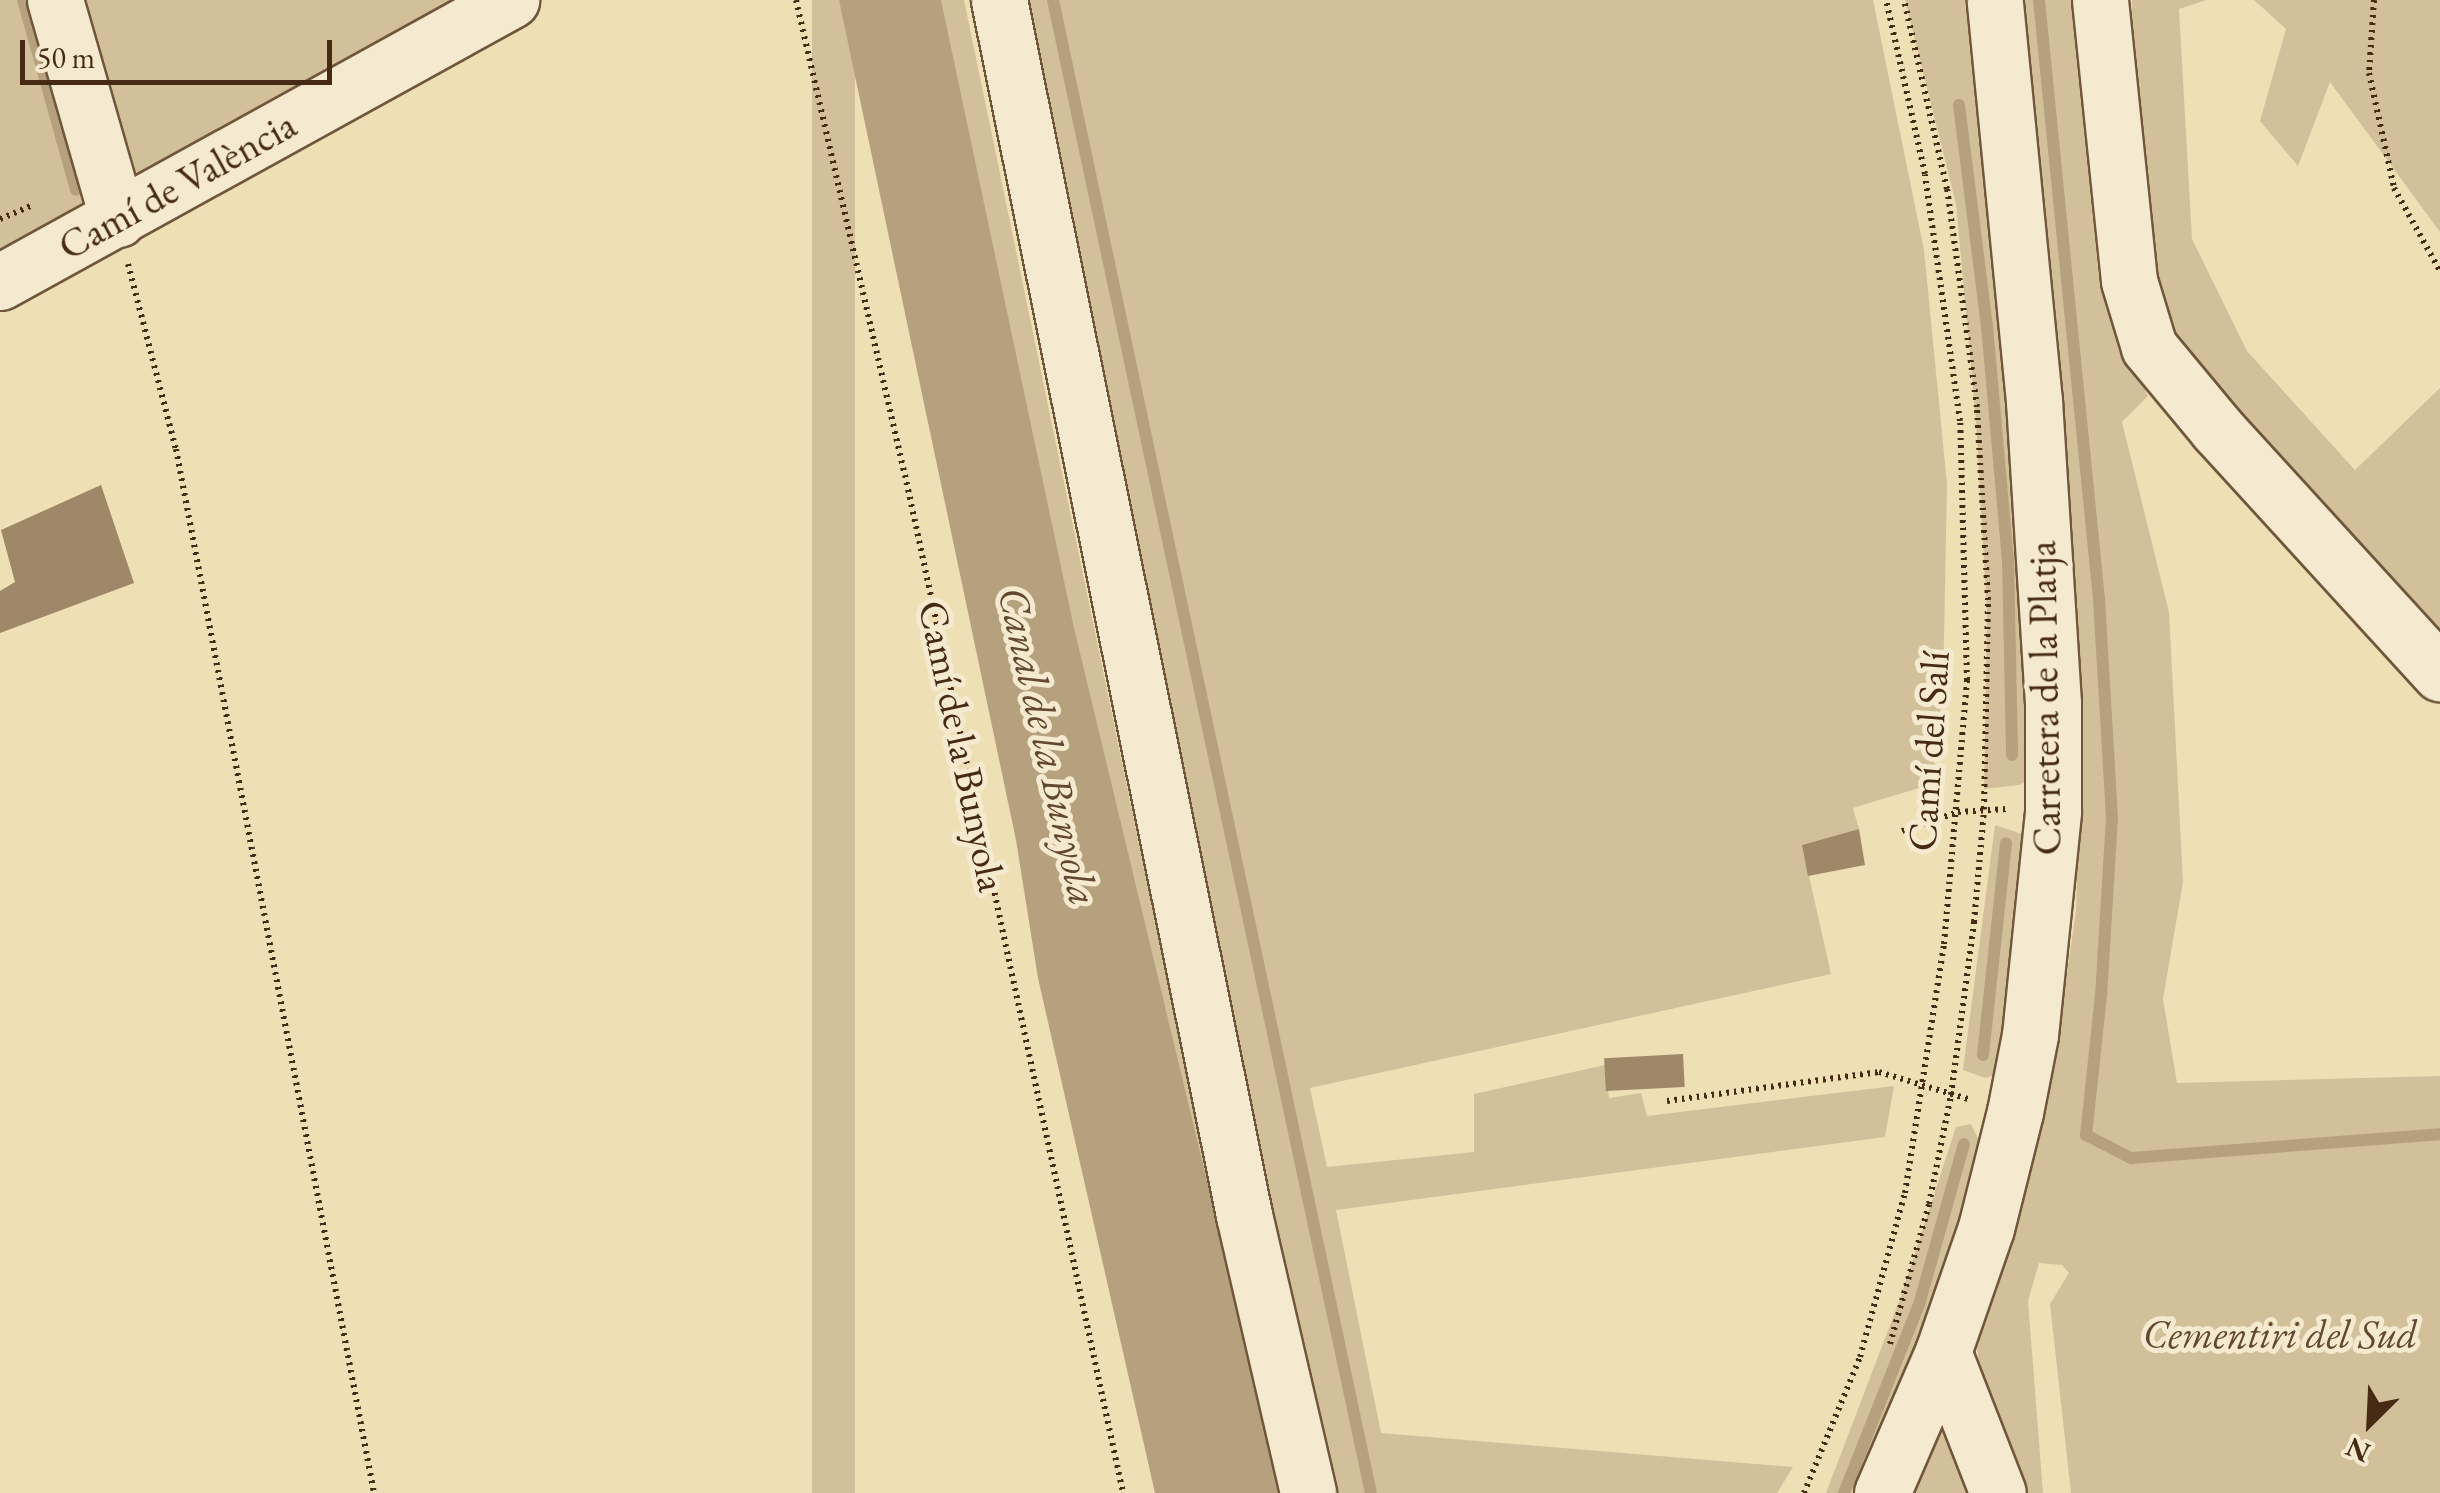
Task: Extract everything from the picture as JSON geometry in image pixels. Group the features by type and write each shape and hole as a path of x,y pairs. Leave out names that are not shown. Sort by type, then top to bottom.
{"street":[{"path":"55,0 118,219"},
{"name":"Camí de València","path":"0,282 511,0"},
{"path":"999,0 1240,1196 1308,1493"},
{"name":"Carretera de la Platja","path":"1882,1493 1943,1352 1986,1228 2030,1035 2053,811 2053,703 2034,401 1995,0"},
{"path":"2100,0 2126,262 2149,347 2216,429 2440,673"},
{"path":"1943,1352 1998,1493"}],"path":[{"name":"Camí de la Bunyola","path":"796,0 909,494 1123,1493"},
{"name":"Camí del Salí","path":"1804,1493 1828,1441 1880,1295 1924,1087 1958,812 1967,680 1960,421 1925,174 1886,0"},
{"path":"1888,1349 1929,1204 1951,1095 1984,809 1987,584 1978,407 1948,188 1904,0"},
{"path":"2374,0 2369,74 2394,188 2440,271"},
{"path":"118,219 176,449 374,1493"},
{"path":"1902,831 1958,812 2053,811"},
{"path":"1667,1101 1879,1072 2015,1112"}],"green space":[{"path":"0,0 475,0 0,255"},
{"path":"812,0 855,0 855,1493 812,1493"},
{"path":"924,0 964,0 1209,1182 1282,1493 1249,1493"},
{"path":"1020,0 1873,0 1924,250 1947,484 1943,689 1932,784 1853,808 1859,829 1802,845 1831,974 1310,1088 1327,1167 1474,1152 1474,1094 1605,1065 1609,1098 1641,1093 1647,1116 1894,1086 1885,1137 1336,1210 1381,1433 1793,1467 1777,1493 1334,1493 1214,973"},
{"path":"1905,0 1965,0 2007,365 2033,778 2019,785 1984,789 1987,615 1976,420 1956,204"},
{"name":"Cementiri del Sud","path":"2018,0 2075,0 2098,271 2111,314 2148,396 2122,422 2169,612 2183,882 2163,999 2177,1083 2440,1076 2440,1493 2071,1493 2050,1304 2069,1273 2062,1265 2039,1263 2028,1301 2043,1493 2021,1493 1979,1367 1976,1337 2030,1173 2053,1074 2076,910 2080,751 2072,525 2040,171"},
{"path":"2132,0 2207,0 2179,9 2192,239 2247,351 2355,470 2440,388 2440,634 2188,356 2162,308 2145,259 2131,100"},
{"path":"2254,0 2440,0 2440,232 2330,82 2298,166 2260,121 2286,29"},
{"path":"1995,825 2031,837 1999,1074 1985,1078 1963,1070"},
{"path":"1971,1124 1981,1145 1913,1371 1860,1493 1826,1493 1900,1299 1956,1127"},
{"path":"1947,1416 1978,1493 1913,1493"}],"water":[{"name":"Canal de la Bunyola","path":"839,0 941,0 1074,628 1282,1493 1155,1493 1038,978 1016,840"}],"building":[{"path":"101,485 134,583 0,633 0,591 15,582 1,530"},
{"path":"1859,829 1865,865 1808,876 1802,845"},
{"path":"1683,1054 1685,1087 1606,1091 1604,1058"}],"waterway":[{"path":"23,0 76,190"},
{"path":"1053,0 1371,1493"},
{"path":"2039,0 2099,599 2112,817 2101,995 2086,1135 2131,1158 2440,1134"},
{"path":"1959,105 1987,326 2008,560 2012,755"},
{"path":"1983,1055 2006,843"},
{"path":"1844,1493 1919,1305 1964,1144"}]}
